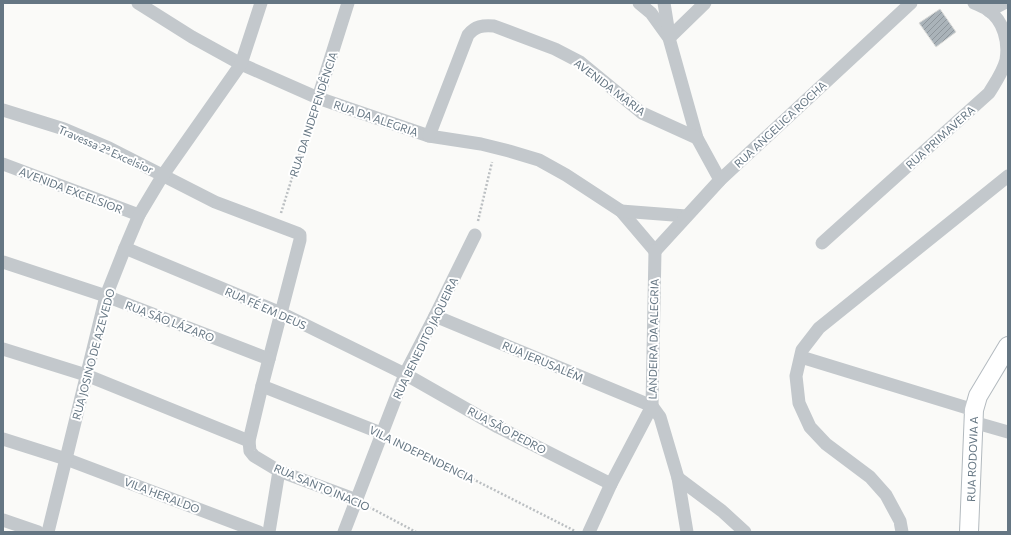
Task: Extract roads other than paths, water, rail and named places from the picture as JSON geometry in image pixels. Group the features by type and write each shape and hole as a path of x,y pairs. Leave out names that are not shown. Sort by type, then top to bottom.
{"street":[{"name":"RUA DA ALEGRIA","path":"138,3 192,37 241,64 318,98 429,136 495,148 539,160 566,175 621,212 655,251"},
{"name":"RUA JOSINO DE AZEVEDO","path":"48,532 106,296 125,248 139,215 163,175 241,64 261,3"},
{"name":"RUA DA INDEPENDÊNCIA","path":"318,98 348,3"},
{"path":"639,3 651,13 669,38"},
{"path":"664,3 669,38 697,138 720,180"},
{"path":"669,38 705,3"},
{"name":"RUA ANGELICA ROCHA","path":"655,251 720,180 911,3"},
{"path":"974,3 989,11 1004,3"},
{"name":"RUA PRIMAVERA","path":"822,244 989,93 1006,60 1006,41 1002,25 989,11"},
{"name":"AVENIDA MARIA","path":"429,136 468,36 475,27 485,25 494,26 548,46 580,62 642,113 697,138"},
{"name":"Travessa 2ª Excelsior","path":"3,110 64,129 109,148 215,202 300,235 281,313"},
{"name":"AVENIDA EXCELSIOR","path":"3,164 139,215"},
{"path":"902,532 900,521 886,495 870,477 826,444 810,427 799,403 796,376 801,353 819,328 1008,176"},
{"path":"621,212 686,216"},
{"name":"RUA BENEDITO JAQUEIRA","path":"344,532 405,374 475,235"},
{"name":"RUA FÉ EM DEUS","path":"125,248 281,313 405,374"},
{"name":"LANDEIRA DA ALEGRIA","path":"589,532 610,484 652,406 655,251"},
{"name":"RUA SÃO LÁZARO","path":"3,262 106,296 269,359"},
{"path":"250,446 262,386 281,313"},
{"name":"RUA JERUSALÉM","path":"435,316 652,406"},
{"name":"RUA RODOVIA A","path":"969,532 974,416 978,396 1008,346"},
{"name":"RUA SANTO INACIO","path":"3,349 86,375 250,446 254,456 279,471 357,500"},
{"path":"801,353 974,416 1008,432"},
{"name":"RUA SÃO PEDRO","path":"405,374 498,427 610,484"},
{"name":"VILA INDEPENDENCIA","path":"262,386 382,433"},
{"path":"652,406 660,416 678,478 687,532"},
{"name":"VILA HERALDO","path":"3,439 66,459 258,532"},
{"path":"269,532 279,471"},
{"path":"678,478 722,511 745,532"},
{"path":"3,520 38,532"}]}
